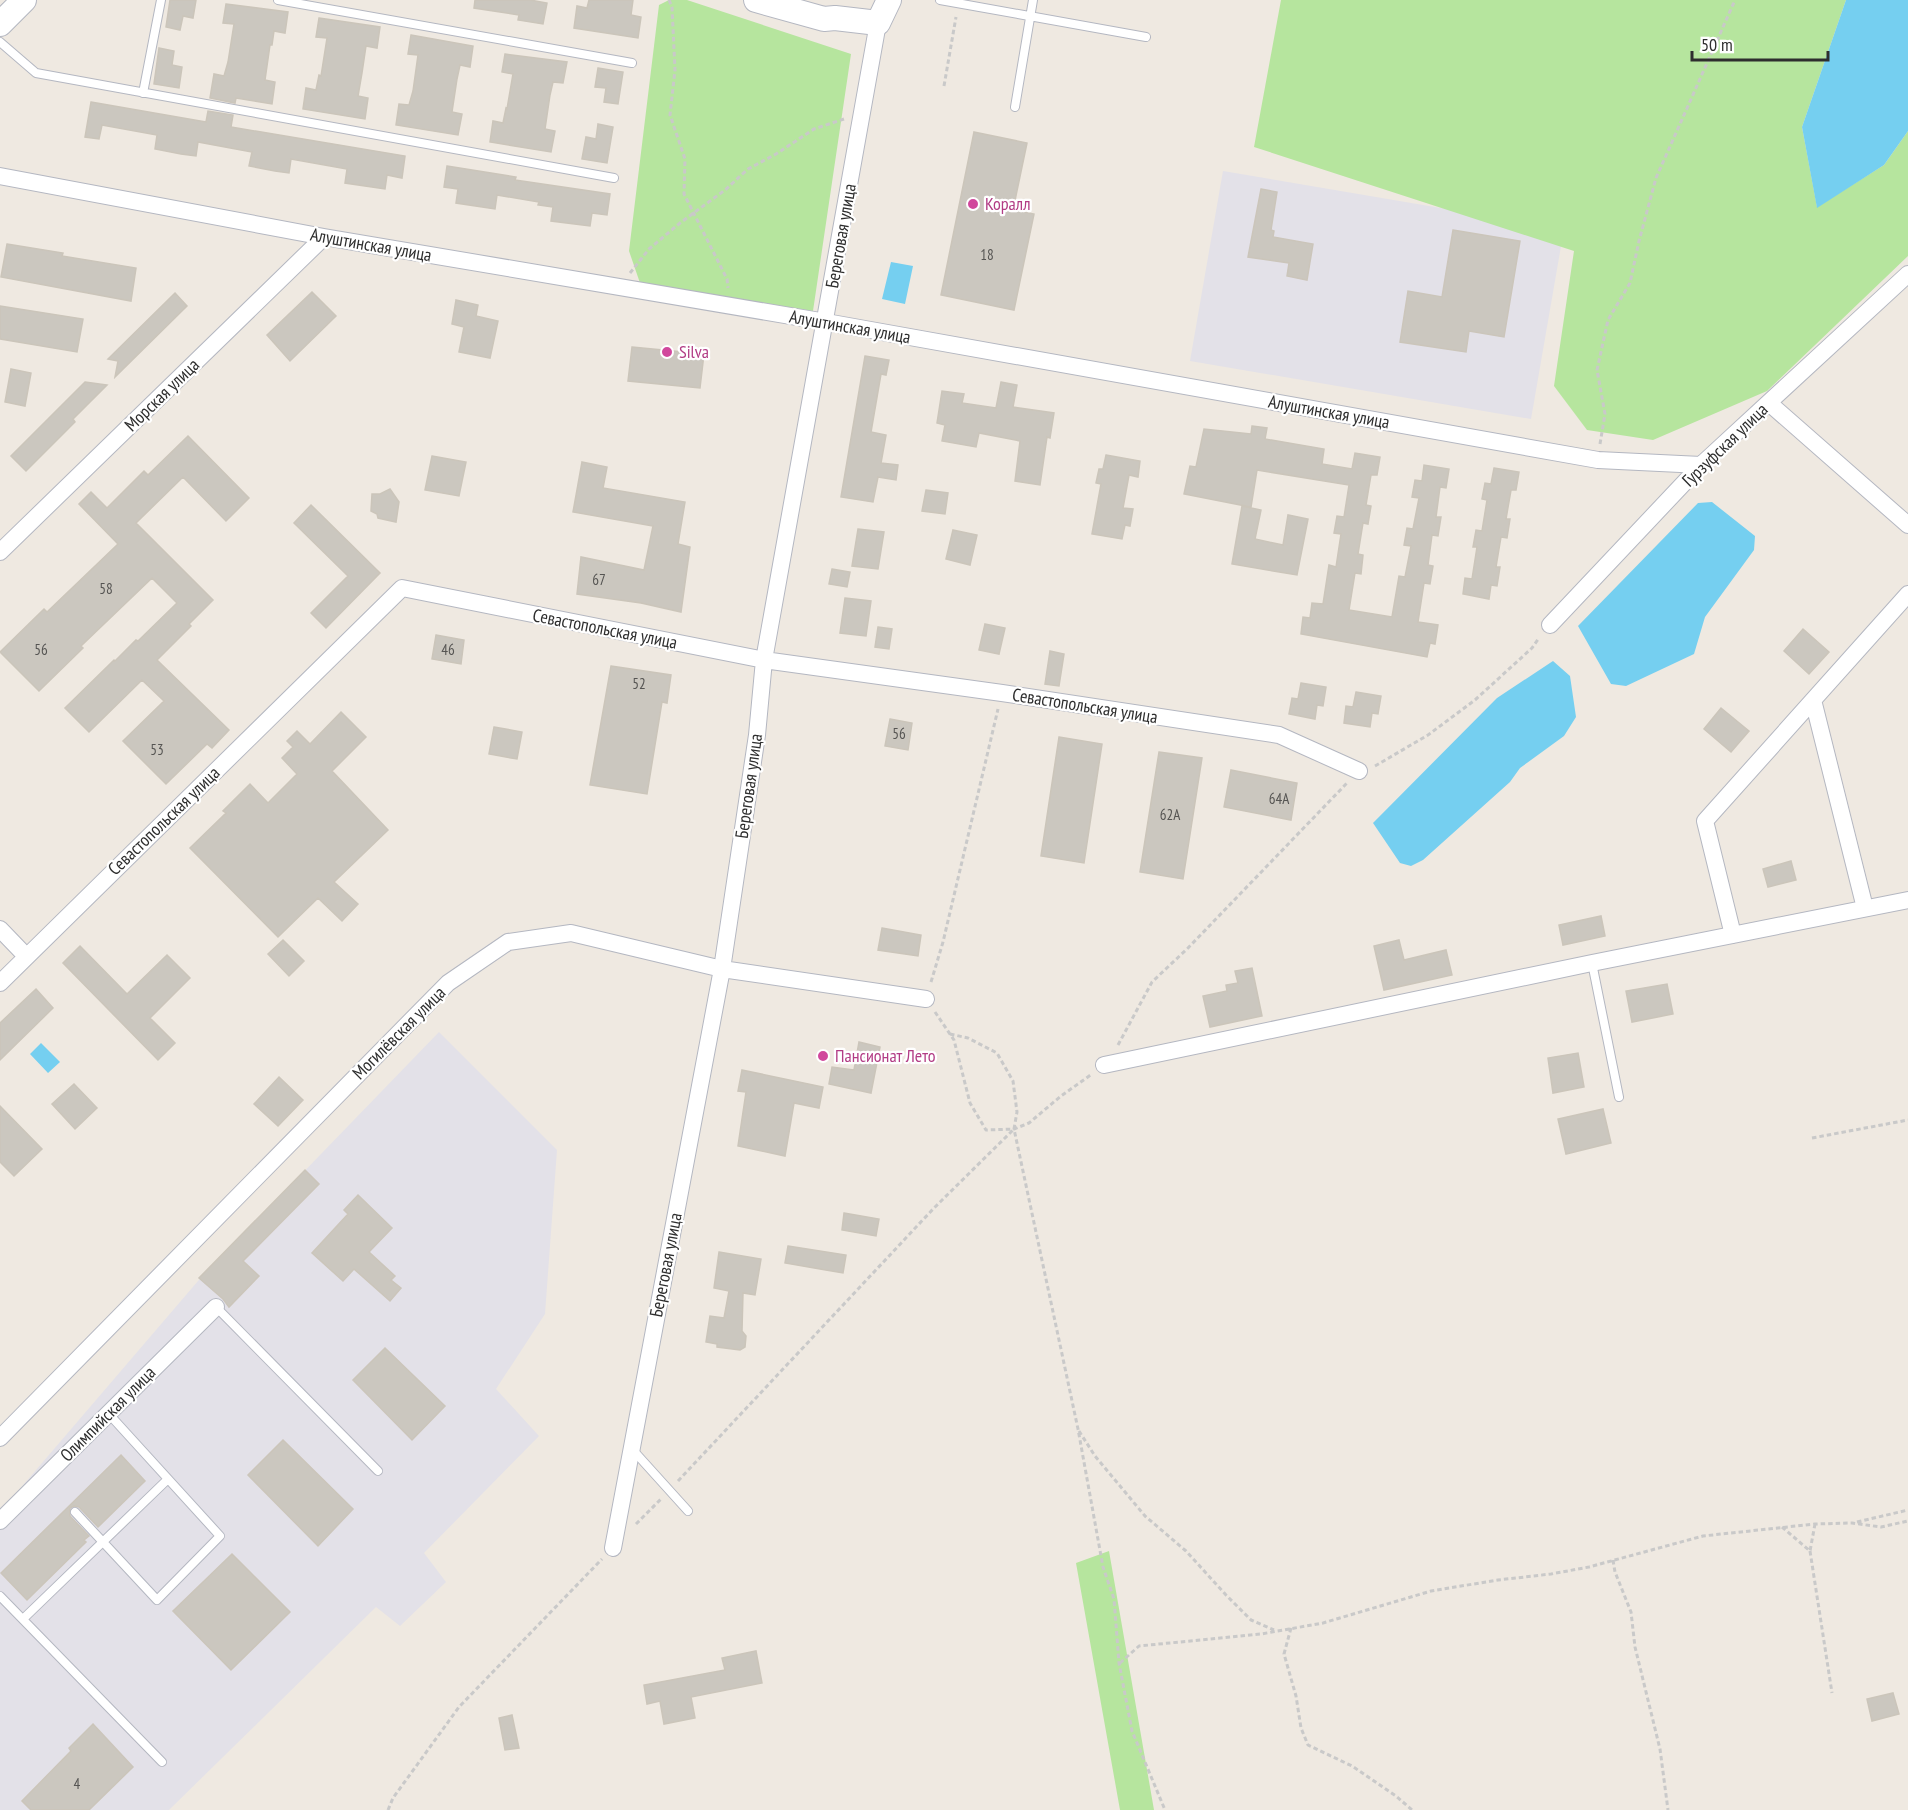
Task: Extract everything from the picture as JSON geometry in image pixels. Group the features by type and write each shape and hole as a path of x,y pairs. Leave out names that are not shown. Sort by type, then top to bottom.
{"main road":[{"path":"0,24 24,0"},
{"path":"756,0 824,19 835,18 878,23 889,0"}],"street":[{"name":"Береговая улица","path":"613,1548 722,969 757,735 764,660 878,23"},
{"name":"Алуштинская улица","path":"0,176 324,237 826,322 1598,460 1701,465"},
{"name":"Морская улица","path":"0,552 324,237"},
{"name":"Гурзуфская улица","path":"1550,625 1701,465 1908,274"},
{"path":"1769,403 1908,525"},
{"name":"Севастопольская улица","path":"0,983 402,588 764,660 1279,735 1359,771"},
{"path":"1732,935 1705,821 1908,594"},
{"path":"1813,700 1865,908"},
{"path":"1104,1065 1592,963 1908,900"},
{"path":"0,929 26,956"},
{"name":"Могилёвская улица","path":"0,1438 448,983 508,942 571,933 722,969 926,999"},
{"name":"Олимпийская улица","path":"0,1521 216,1307"}],"lane":[{"path":"143,93 161,0"},
{"path":"278,0 632,63"},
{"path":"940,0 1146,37"},
{"path":"1015,107 1033,0"},
{"path":"0,42 36,74 614,178"},
{"path":"1592,963 1619,1097"},
{"path":"216,1307 378,1471"},
{"path":"75,1512 157,1600 220,1536 108,1413"},
{"path":"632,1449 688,1511"},
{"path":"23,1619 168,1479"},
{"path":"0,1596 162,1762"}],"path":[{"path":"669,0 672,7 675,70 670,115 685,159 684,194 727,279 730,306"},
{"path":"1598,460 1605,414 1597,370 1608,320 1630,283 1656,178 1735,0"},
{"path":"944,86 959,4"},
{"path":"619,287 649,249 725,190 748,169 814,129 862,112"},
{"path":"1002,693 944,942 926,999 954,1040 970,1103 986,1131 1014,1129 1029,1123 1104,1065 1127,1031 1152,982 1188,948 1359,771 1381,764 1400,753 1475,700 1532,648 1550,625"},
{"path":"950,1034 968,1038 997,1053 1013,1081 1017,1112 1014,1129 1078,1429 1102,1567 1114,1599 1119,1663 1132,1731 1165,1810"},
{"path":"1812,1138 1908,1120"},
{"path":"388,1810 393,1798 459,1707 669,1490 934,1208 1014,1129"},
{"path":"1078,1429 1095,1456 1145,1516 1186,1551 1251,1620 1275,1630"},
{"path":"1852,1523 1908,1510"},
{"path":"1119,1663 1139,1646 1261,1634 1323,1623 1431,1591 1498,1580 1551,1575 1703,1536 1815,1524 1852,1523 1881,1527 1908,1521"},
{"path":"1815,1524 1810,1551 1832,1693"},
{"path":"1782,1527 1810,1551"},
{"path":"1613,1560 1615,1572 1631,1612 1635,1647 1660,1749 1668,1810"},
{"path":"1291,1628 1284,1654 1296,1696 1301,1728 1308,1745 1352,1767 1396,1796 1412,1810"}],"shaded area":[{"path":"1223,171 1564,229 1531,419 1190,361"},
{"path":"439,1032 557,1150 545,1314 496,1389 539,1436 424,1553 446,1582 400,1626 376,1607 169,1810 0,1810 0,1512 198,1281"}],"green space":[{"path":"669,0 687,0 851,54 813,311 640,283 629,251 659,5"},
{"path":"1281,0 1846,0 1802,127 1817,207 1884,165 1908,131 1908,256 1767,391 1653,440 1587,430 1554,386 1574,251 1254,147"},
{"path":"1109,1551 1154,1810 1120,1810 1076,1563"}],"water":[{"path":"1846,0 1908,0 1908,131 1884,165 1817,208 1802,127"},
{"path":"891,262 913,266 905,304 882,299"},
{"path":"1712,502 1755,536 1754,550 1705,617 1694,654 1626,686 1611,684 1578,626 1698,503"},
{"path":"1553,661 1570,676 1576,717 1564,736 1520,768 1510,782 1423,860 1411,866 1400,863 1373,823 1497,698"},
{"path":"41,1043 60,1062 48,1073 30,1054"}],"building":[{"path":"170,0 196,0 193,18 183,16 180,30 166,27"},
{"path":"475,0 530,0 547,3 543,24 518,20 519,15 474,8"},
{"path":"589,0 633,0 631,15 641,17 638,38 574,28 577,6 587,8"},
{"path":"226,4 288,12 285,33 274,31 272,45 270,45 265,80 275,82 272,104 236,98 235,103 210,98 214,74 224,76 228,62 234,24 223,23"},
{"path":"319,18 380,27 377,48 366,46 358,96 368,98 365,119 303,109 306,88 316,90 319,75 321,76 327,38 316,37"},
{"path":"411,35 473,46 470,67 460,65 457,79 452,112 462,114 458,135 396,125 399,104 409,105 413,91 418,55 408,54"},
{"path":"159,48 174,51 172,65 182,67 179,88 154,84"},
{"path":"505,54 567,62 563,83 553,82 550,95 545,129 555,131 551,152 490,142 493,121 503,123 513,74 502,72"},
{"path":"598,68 623,72 618,104 604,102 606,88 595,87"},
{"path":"91,102 206,122 208,111 233,115 231,127 405,156 402,178 387,175 385,189 345,183 347,169 291,159 289,173 275,171 249,166 252,152 198,142 196,156 181,154 155,149 157,135 102,125 99,139 85,137"},
{"path":"598,124 613,127 607,163 582,159 586,137 596,139"},
{"path":"974,132 1027,143 1013,210 1034,214 1014,310 941,295"},
{"path":"447,166 516,177 515,180 610,194 607,215 592,213 590,226 551,221 553,207 538,205 539,202 497,195 495,209 456,203 458,189 444,187"},
{"path":"1261,189 1277,192 1271,230 1274,231 1273,237 1313,244 1307,280 1287,276 1289,263 1248,257"},
{"path":"1453,230 1520,241 1504,337 1469,331 1466,352 1400,342 1408,291 1442,297"},
{"path":"7,244 136,268 131,301 1,277"},
{"path":"312,292 336,316 290,361 267,335"},
{"path":"175,293 187,306 115,377 118,361 108,359"},
{"path":"456,300 478,305 476,316 498,321 490,358 459,352 464,327 452,324"},
{"path":"0,306 83,319 77,352 0,339"},
{"path":"632,347 704,354 700,388 628,381"},
{"path":"865,356 889,360 886,375 881,374 871,432 886,435 881,463 898,465 896,480 878,477 873,502 841,497"},
{"path":"11,369 31,373 25,406 5,402"},
{"path":"85,382 107,385 73,419 75,422 26,471 11,456"},
{"path":"1001,382 1017,385 1013,407 1054,413 1050,438 1047,437 1040,485 1015,481 1020,441 979,433 976,447 942,441 945,425 937,423 942,391 964,394 962,403 996,408"},
{"path":"1252,426 1267,428 1265,439 1324,449 1322,464 1352,469 1355,453 1380,457 1377,475 1371,475 1366,505 1371,506 1368,524 1363,523 1358,554 1363,555 1361,574 1355,573 1349,610 1392,617 1399,576 1405,577 1411,546 1404,545 1407,528 1413,529 1419,498 1412,497 1415,480 1422,481 1424,465 1449,469 1446,488 1440,487 1436,517 1441,517 1438,536 1432,535 1428,565 1433,566 1430,584 1424,583 1418,622 1438,625 1435,644 1430,643 1427,657 1301,634 1303,617 1310,618 1312,603 1323,604 1329,565 1336,567 1341,534 1334,533 1337,516 1344,517 1349,485 1257,470 1251,507 1184,494 1190,466 1196,467 1204,429 1251,434"},
{"path":"188,436 249,498 226,521 183,477 136,523 213,600 157,660 229,730 212,748 207,744 166,784 123,741 164,701 142,680 89,732 65,708 177,603 152,578 81,646 83,648 39,691 0,652 44,609 47,612 118,544 79,504 91,492 107,508 144,471 148,475"},
{"path":"1106,455 1140,461 1138,477 1129,475 1123,508 1133,509 1130,526 1125,525 1122,539 1092,534 1101,484 1096,483 1099,469 1103,469"},
{"path":"432,456 466,462 459,496 425,490"},
{"path":"582,462 607,467 603,488 685,502 678,544 690,547 681,612 641,603 577,594 581,557 644,570 653,526 573,512"},
{"path":"1494,468 1519,472 1516,490 1511,490 1506,519 1510,519 1507,538 1501,537 1496,567 1500,567 1497,586 1491,585 1489,599 1463,594 1465,578 1472,579 1477,547 1473,547 1476,530 1482,531 1487,500 1482,499 1485,483 1491,484"},
{"path":"390,489 399,502 396,522 378,518 377,514 371,511 372,494 380,494"},
{"path":"926,490 948,493 945,514 922,511"},
{"path":"311,505 380,573 326,628 311,613 348,576 294,523"},
{"path":"1242,506 1261,510 1255,539 1283,545 1288,515 1308,519 1297,575 1232,564"},
{"path":"858,529 884,532 878,569 852,566"},
{"path":"953,530 977,535 970,565 946,559"},
{"path":"832,569 850,572 847,587 829,584"},
{"path":"845,598 871,601 866,636 840,633"},
{"path":"985,624 1005,628 999,654 979,650"},
{"path":"878,627 892,629 889,649 875,647"},
{"path":"1803,629 1829,652 1809,674 1784,651"},
{"path":"436,635 464,640 461,664 432,659"},
{"path":"1050,651 1064,654 1059,686 1045,684"},
{"path":"611,666 671,675 667,703 662,702 647,794 590,785"},
{"path":"1301,683 1326,687 1323,706 1317,705 1315,719 1289,714 1292,698 1298,699"},
{"path":"1356,692 1381,696 1378,714 1372,713 1370,727 1344,723 1346,706 1353,707"},
{"path":"1721,708 1749,731 1731,752 1704,729"},
{"path":"341,712 366,737 332,771 388,830 334,882 358,904 342,921 318,898 278,937 190,848 226,813 223,811 250,784 268,803 297,774 282,758 293,747 287,741 297,731 310,744"},
{"path":"890,719 912,723 908,750 885,746"},
{"path":"494,727 522,732 517,759 489,754"},
{"path":"1059,737 1102,744 1084,863 1041,856"},
{"path":"1159,752 1202,758 1183,879 1140,872"},
{"path":"1231,770 1297,783 1291,820 1224,807"},
{"path":"1791,861 1796,880 1768,887 1763,869"},
{"path":"1601,916 1605,936 1563,945 1559,925"},
{"path":"882,928 921,935 918,956 878,950"},
{"path":"283,940 304,961 289,976 268,954"},
{"path":"1399,940 1404,960 1446,950 1452,975 1384,990 1374,946"},
{"path":"80,946 127,994 167,955 190,978 150,1018 175,1043 158,1060 63,963"},
{"path":"1252,968 1262,1016 1210,1027 1203,996 1227,991 1226,985 1238,983 1235,971"},
{"path":"1667,984 1673,1014 1632,1022 1626,991"},
{"path":"36,989 53,1008 0,1060 0,1023"},
{"path":"859,1042 880,1047 871,1093 829,1084 832,1067 854,1070"},
{"path":"1578,1053 1584,1087 1553,1093 1548,1058"},
{"path":"742,1070 823,1087 819,1108 794,1103 785,1156 738,1146 746,1092 738,1091"},
{"path":"279,1077 303,1100 278,1126 254,1104"},
{"path":"74,1084 97,1108 75,1129 52,1104"},
{"path":"0,1106 42,1149 14,1176 0,1162"},
{"path":"1603,1109 1611,1143 1566,1154 1558,1119"},
{"path":"305,1170 319,1184 243,1261 259,1276 229,1307 199,1278"},
{"path":"358,1195 392,1228 369,1252 395,1276 391,1280 401,1288 390,1301 354,1269 343,1281 312,1253 348,1214 344,1210"},
{"path":"844,1213 879,1219 876,1236 842,1230"},
{"path":"788,1246 846,1255 843,1273 785,1263"},
{"path":"719,1252 761,1259 755,1295 743,1293 742,1331 746,1336 745,1347 740,1350 717,1347 717,1344 706,1342 710,1316 724,1318 729,1291 714,1288"},
{"path":"385,1348 445,1406 412,1440 353,1380"},
{"path":"283,1440 353,1509 318,1546 248,1475"},
{"path":"121,1455 145,1481 98,1527 79,1507 70,1508 70,1516 89,1536 84,1540 86,1542 27,1600 1,1573"},
{"path":"232,1554 290,1612 231,1670 173,1611"},
{"path":"756,1651 762,1683 691,1697 695,1718 664,1724 660,1701 647,1704 644,1685 725,1670 722,1658"},
{"path":"1893,1693 1899,1714 1872,1721 1867,1699"},
{"path":"512,1715 519,1748 505,1750 499,1718"},
{"path":"93,1724 133,1767 89,1810 31,1810 22,1801 71,1751 69,1748"}],"place":[{"name":"Коралл","path":"973,204"},
{"name":"Silva","path":"667,352"},
{"name":"Пансионат Лето","path":"823,1056"}]}
